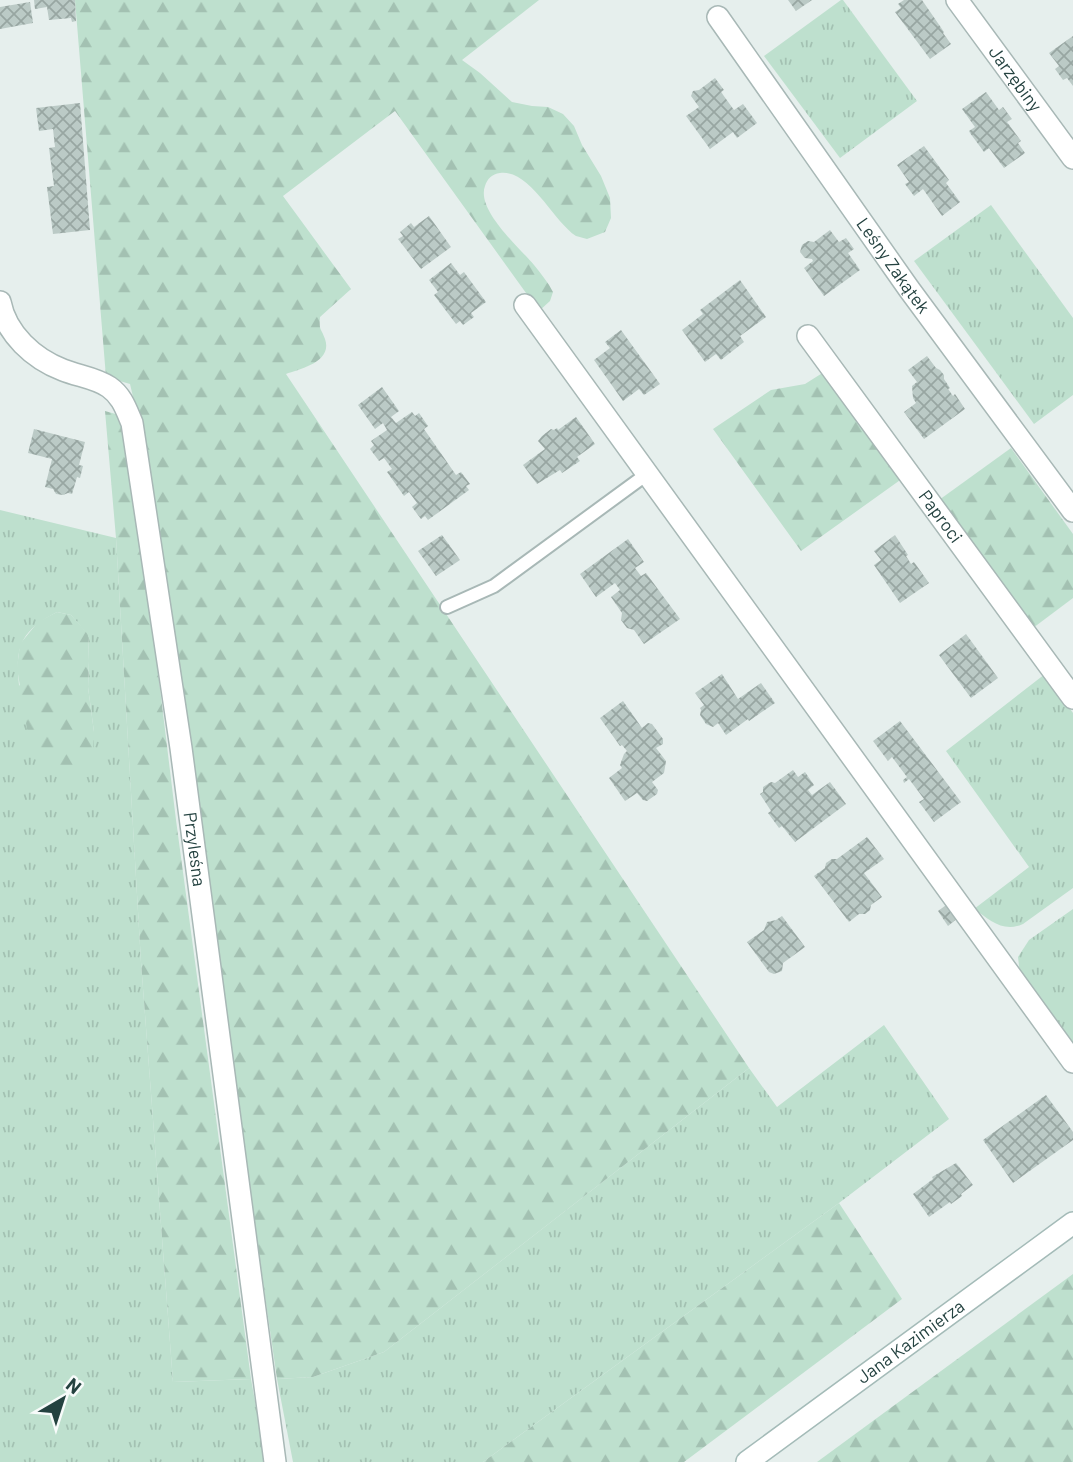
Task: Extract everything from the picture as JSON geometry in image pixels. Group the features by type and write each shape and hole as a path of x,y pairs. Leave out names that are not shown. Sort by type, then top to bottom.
{"street":[{"name":"Jarzębiny","path":"957,0 1073,157"},
{"name":"Leśny Zakątek","path":"718,16 909,289 1073,511"},
{"name":"Przyleśna","path":"0,302 7,336 61,370 111,389 123,402 132,423 181,748 275,1462"},
{"path":"526,305 1073,1062"},
{"name":"Paproci","path":"808,336 1073,698"},
{"name":"Jana Kazimierza","path":"747,1462 1073,1223"}],"lane":[{"path":"447,607 495,586 647,474"}],"green space":[{"path":"75,0 539,0 462,60 512,102 548,107 563,114 574,126 610,198 611,218 605,232 587,239 576,236 567,229 541,197 521,179 500,173 487,181 484,196 493,217 547,281 553,292 550,301 539,311 395,111 283,196 351,289 320,317 326,347 320,359 286,374 749,1068 384,1352 313,1377 277,1379 139,422 130,384 106,377"},
{"path":"841,0 917,101 840,158 764,56"},
{"path":"991,205 1073,318 1073,395 1034,424 914,261"},
{"path":"824,372 903,478 801,551 713,429 771,390 805,384"},
{"path":"105,411 119,415 148,590 251,1379 173,1382 141,962 116,538"},
{"path":"1011,448 1073,534 1073,598 1033,628 939,500"},
{"path":"0,510 116,538 141,962 173,1382 251,1379 266,1462 0,1462","holes":["57,612 71,615 88,635 88,687 94,732 19,685 18,659 28,633"]},
{"path":"57,612 71,615 88,634 88,687 94,732 93,750 79,766 66,767 43,762 27,729 17,668 20,644 38,622"},
{"path":"1045,674 1073,713 1073,888 1023,924 1009,927 991,921 974,909 1029,867 946,751"},
{"path":"1073,909 1073,1049 1020,975 1018,957 1029,940"},
{"path":"884,1025 949,1119 839,1203 483,1462 293,1462 277,1379 313,1377 384,1352 749,1068 777,1107"},
{"path":"839,1203 902,1299 684,1462 483,1462"},
{"path":"1073,1274 1073,1462 817,1462"}],"building":[{"path":"34,0 75,0 76,21 72,22 71,18 49,20 47,7 35,9"},
{"path":"788,0 812,0 796,11"},
{"path":"904,0 922,0 951,44 930,59 895,12 901,8 898,4"},
{"path":"30,2 33,23 0,29 0,7"},
{"path":"1073,36 1073,86 1067,78 1063,80 1055,69 1059,66 1049,53"},
{"path":"715,78 734,110 743,104 757,123 737,138 733,132 710,149 686,116 699,107 691,96 693,91 699,90"},
{"path":"986,92 999,110 1003,107 1012,119 1007,122 1021,141 1018,143 1025,153 1004,168 989,148 984,152 970,133 975,127 962,109"},
{"path":"80,103 90,230 53,234 47,187 54,186 49,148 55,147 53,129 39,131 36,108"},
{"path":"924,146 949,180 946,183 960,202 942,216 923,189 914,196 905,184 909,182 897,165"},
{"path":"429,216 451,247 421,269 398,239 403,236 400,232 411,223 414,227"},
{"path":"830,230 839,242 846,238 854,249 848,253 860,270 824,296 804,268 812,259 805,258 800,252 802,245 808,241 814,242"},
{"path":"451,263 460,275 464,272 486,302 471,313 474,317 463,325 460,321 456,324 434,295 438,292 429,280"},
{"path":"740,280 766,317 740,336 744,342 721,360 716,354 705,362 682,330 703,314 700,310"},
{"path":"621,330 660,384 644,395 639,389 623,401 594,360 610,348 605,342"},
{"path":"927,356 944,375 950,388 948,389 965,409 924,439 904,412 916,403 912,386 917,382 908,370"},
{"path":"382,387 399,411 391,417 396,423 412,412 415,416 419,413 428,426 424,429 456,475 461,472 470,484 466,486 469,490 428,520 425,516 421,519 412,507 417,503 409,492 404,496 387,472 392,469 384,458 379,461 370,449 374,445 371,441 387,430 383,423 375,429 358,405"},
{"path":"576,417 595,444 577,457 580,461 537,484 523,465 545,449 538,441 542,436 551,429 558,430"},
{"path":"34,429 85,442 79,465 83,466 80,478 77,477 72,494 56,494 53,489 45,487 52,459 28,453"},
{"path":"442,535 460,560 436,576 418,551"},
{"path":"895,535 911,564 914,562 929,583 900,603 874,565 881,560 874,551"},
{"path":"628,539 644,562 635,568 641,576 646,573 680,619 644,644 634,630 627,628 621,620 622,613 611,597 620,590 615,583 596,597 580,574"},
{"path":"966,634 998,678 971,698 939,655"},
{"path":"722,674 738,699 761,683 775,703 726,735 718,723 713,727 706,724 700,715 700,708 704,705 695,693"},
{"path":"623,701 642,728 648,723 652,724 663,739 663,744 656,748 666,761 664,773 652,782 658,790 657,794 647,801 637,793 625,801 609,778 622,768 620,765 627,751 620,746 600,718"},
{"path":"900,721 961,802 934,822 919,802 924,799 909,779 904,783 903,780 907,777 892,757 888,761 873,741"},
{"path":"793,770 798,777 805,772 814,785 808,790 812,795 830,782 846,804 795,842 782,826 779,828 768,813 771,811 760,794 763,787 771,782 775,783"},
{"path":"867,837 884,859 864,873 882,897 871,905 865,914 859,914 849,922 814,876 825,868 826,863 837,859"},
{"path":"949,903 959,917 948,926 938,911"},
{"path":"782,916 805,947 783,963 782,971 774,974 769,972 747,942 764,930 767,922"},
{"path":"1046,1095 1073,1132 1073,1140 1013,1183 983,1140"},
{"path":"956,1163 973,1185 951,1204 950,1202 929,1217 913,1194 933,1179 932,1177"}]}
